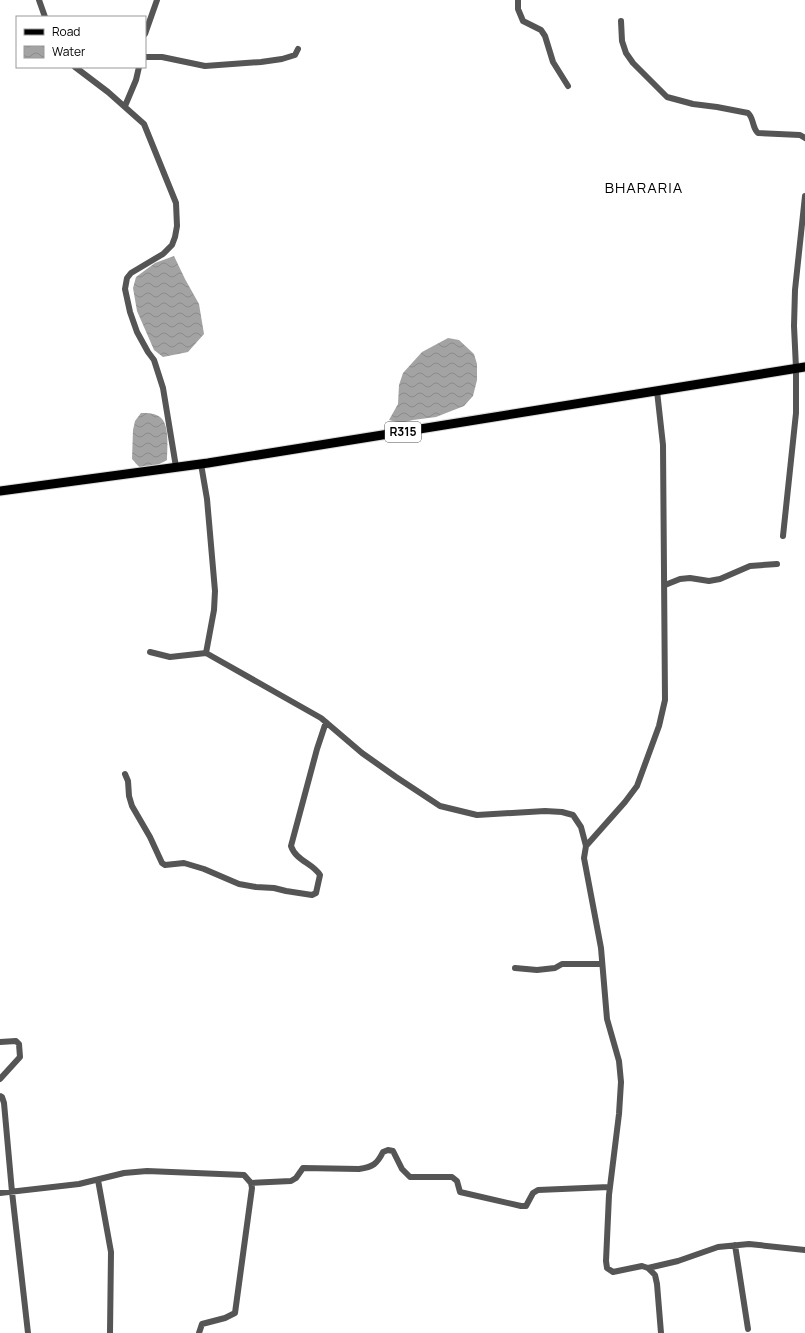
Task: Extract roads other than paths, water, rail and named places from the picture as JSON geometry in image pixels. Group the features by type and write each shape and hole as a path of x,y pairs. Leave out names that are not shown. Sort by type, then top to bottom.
{"main road":[{"name":"R315","path":"0,491 201,464 801,368"}],"street":[{"path":"39,0 45,16"},
{"path":"146,31 157,0"},
{"path":"518,0 518,10 523,21 541,30 546,36 553,62 568,86"},
{"path":"621,21 622,41 626,53 667,97 693,104 717,106 748,112 751,115 758,133 800,135 805,138"},
{"path":"146,57 162,57 205,66 230,65 295,56 298,49"},
{"path":"76,68 125,106 144,124 176,203 177,226 172,244 162,254 131,273 127,278 125,289 130,312 137,332 154,360 163,388 176,467"},
{"path":"125,106 136,80 139,68"},
{"path":"783,536 801,368 794,326 795,290 805,196"},
{"path":"586,846 632,794 637,786 651,751 665,700 663,445 657,391"},
{"path":"201,464 207,499 215,591 214,610 206,653"},
{"path":"664,584 680,579 690,578 709,581 720,579 750,566 778,564"},
{"path":"150,652 170,657 206,653 321,718 362,753 440,806 477,815 544,811 562,812 573,815 581,827 586,846 584,858 585,868 601,948 607,1019 619,1061 621,1082 619,1114 609,1187 607,1268 613,1272 642,1266 648,1268 655,1275 661,1333"},
{"path":"125,774 128,781 129,796 132,806 150,837 162,863 184,863 204,869 239,884 274,888 312,895 316,893 320,875 293,851 291,846 317,749 326,722"},
{"path":"515,968 537,970 551,969 562,964 602,964"},
{"path":"0,1042 16,1041 19,1044 20,1057 0,1079"},
{"path":"0,1096 2,1097 4,1103 12,1192 28,1333"},
{"path":"251,1183 291,1181 296,1178 303,1168 367,1168 378,1161 383,1152 388,1150 393,1151 402,1169 410,1177 452,1177 457,1181 460,1192 520,1206 526,1206 533,1193 538,1190 609,1187"},
{"path":"0,1193 79,1184 124,1173 147,1171 244,1175 251,1183 252,1188 235,1313 225,1318 202,1324 199,1333"},
{"path":"98,1180 111,1252 110,1333"},
{"path":"648,1268 678,1261 718,1247 735,1245 749,1244 805,1250"},
{"path":"735,1245 748,1329"}],"water":[{"path":"174,256 199,304 204,334 188,352 163,357 154,350 137,311 133,288 136,277 155,263"},
{"path":"448,338 459,340 474,354 477,364 477,380 473,396 464,406 436,417 401,423 389,420 398,404 399,385 403,373 422,352"},
{"path":"141,413 153,414 160,417 163,420 167,431 167,460 148,468 139,467 132,459 133,430 135,421"}],"district":[{"name":"BHARARIA","path":"644,188"}]}
